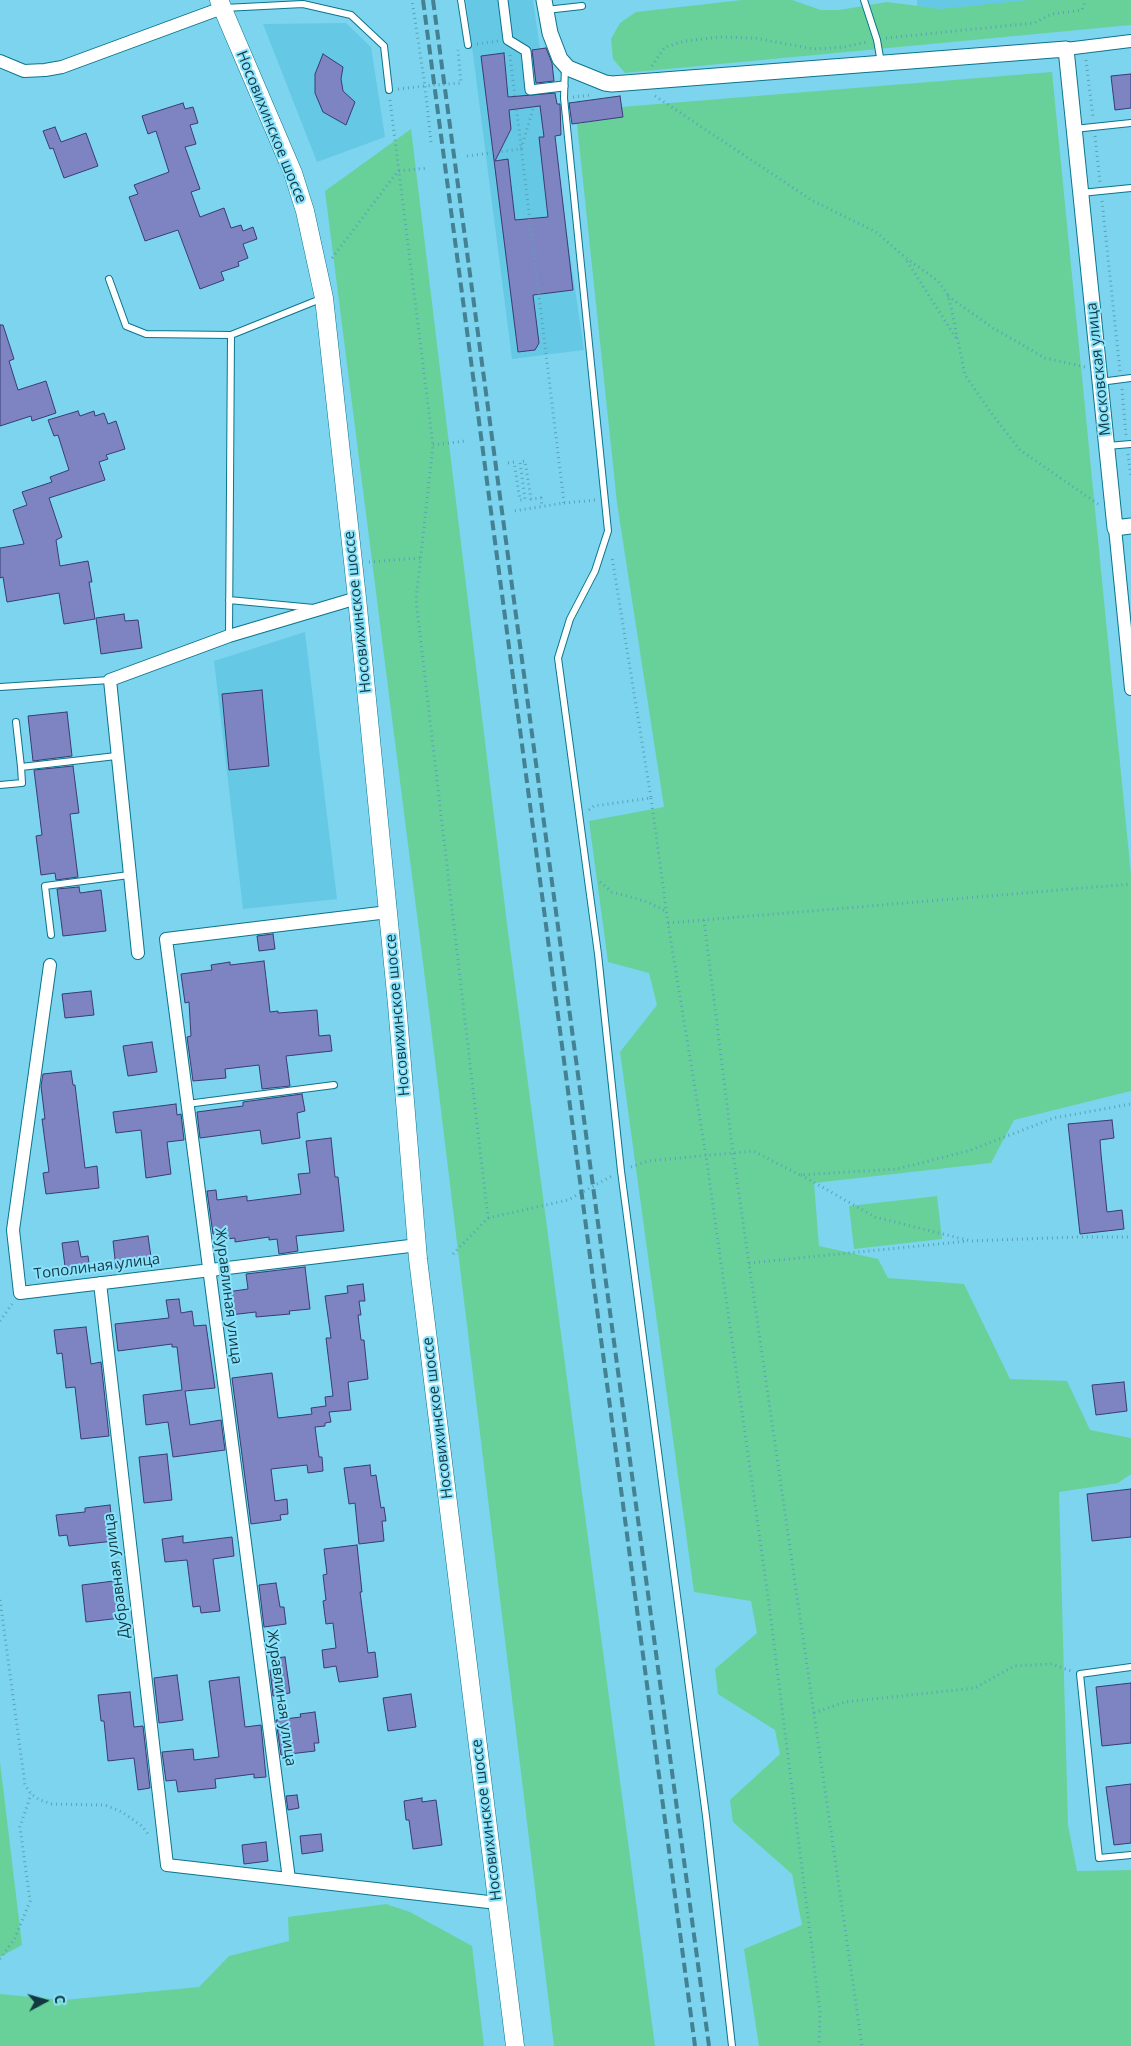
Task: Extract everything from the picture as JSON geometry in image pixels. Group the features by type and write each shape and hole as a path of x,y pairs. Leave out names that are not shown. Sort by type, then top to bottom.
{"main road":[{"name":"Носовихинское шоссе","path":"221,4 293,174 320,274 324,298 354,563 418,1245 515,2046"}],"street":[{"path":"503,0 508,40 526,51 530,90 563,86"},
{"path":"0,61 24,71 62,67 221,4"},
{"path":"545,5 550,33 560,59 568,68 605,83 622,84 1066,49 1131,41"},
{"name":"Московская улица","path":"1066,49 1114,520 1127,612 1131,689"},
{"path":"1114,520 1131,526"},
{"path":"138,953 116,756 110,680 229,636 357,598"},
{"name":"Журавлиная улица","path":"289,1879 166,939 388,912"},
{"name":"Тополиная улица","path":"50,965 13,1230 20,1293 418,1245"},
{"name":"Дубравная улица","path":"100,1283 167,1865 289,1879"},
{"path":"289,1879 497,1903"}],"lane":[{"path":"461,0 468,45"},
{"path":"864,0 877,40 881,63"},
{"path":"221,4 303,4 351,15 384,46 389,90"},
{"path":"545,5 582,6"},
{"path":"565,64 563,86 608,531 595,571 570,619 558,658 578,818 598,954 621,1171 706,1816 732,2046"},
{"path":"1074,129 1131,123"},
{"path":"1081,193 1131,188"},
{"path":"109,279 126,326 146,334 230,335 324,298"},
{"path":"229,636 230,335"},
{"path":"1100,376 1121,380 1131,378"},
{"path":"1107,446 1129,444"},
{"path":"229,600 322,608"},
{"path":"0,687 110,680"},
{"path":"0,785 22,783 16,722"},
{"path":"21,767 116,756"},
{"path":"52,935 45,886 130,875"},
{"path":"187,1104 334,1085"},
{"path":"1131,1667 1080,1674 1099,1858 1131,1854"}],"path":[{"path":"412,0 431,142"},
{"path":"649,71 665,47 686,41 719,37 755,38 813,49 844,48 900,36 1034,23 1052,14 1082,10 1086,0"},
{"path":"468,45 508,40 564,503"},
{"path":"1087,60 1129,444 1131,478"},
{"path":"460,67 462,83 389,90 433,445 416,600 488,1218"},
{"path":"521,149 533,108 530,90"},
{"path":"650,93 813,201 876,232 906,258 938,281 948,295 993,328 1045,358 1100,376"},
{"path":"467,156 521,149"},
{"path":"320,274 398,172 428,168"},
{"path":"906,258 957,340"},
{"path":"948,295 965,375 1020,450 1090,500 1114,520"},
{"path":"433,445 465,441"},
{"path":"508,463 514,462 520,500 525,499 520,462 525,461 531,499 541,498 542,507"},
{"path":"514,511 605,498"},
{"path":"608,531 706,1156 772,1623 820,2013 819,2046"},
{"path":"354,563 420,558"},
{"path":"578,818 594,806 651,798"},
{"path":"586,870 612,892 645,901 667,912"},
{"path":"668,923 1131,884"},
{"path":"704,920 733,1153 862,2046"},
{"path":"800,1175 897,1169 968,1151 1054,1118 1131,1104"},
{"path":"450,1256 488,1218 568,1200 621,1171 648,1161 753,1151 800,1175 875,1218 972,1241"},
{"path":"749,1263 972,1241 1131,1237"},
{"path":"0,1321 20,1293"},
{"path":"0,1600 25,1785 31,1794 40,1800 52,1804 105,1805 122,1812 142,1826 151,1838"},
{"path":"814,1713 845,1702 975,1688 1014,1666 1052,1664 1080,1674"},
{"path":"0,1959 15,1938 30,1902 20,1827 31,1794"}],"shaded area":[{"path":"466,0 533,0 584,350 512,359"},
{"path":"917,0 1076,0 918,19"},
{"path":"346,23 371,47 385,137 317,162 263,24"},
{"path":"305,632 337,899 243,909 214,661"}],"green space":[{"path":"742,0 792,0 821,10 839,10 887,2 941,9 1028,0 1131,0 1131,25 625,73 613,59 611,39 620,23 636,12"},
{"path":"1052,72 1131,875 1131,1091 1014,1120 991,1163 814,1183 819,1246 878,1259 888,1278 964,1284 1010,1379 1067,1381 1090,1430 1131,1438 1131,1474 1118,1483 1059,1492 1068,1825 1077,1871 1131,1870 1131,2046 759,2046 744,1949 802,1925 792,1874 733,1822 730,1800 780,1754 775,1730 718,1694 715,1669 757,1633 751,1601 694,1592 620,1052 657,1005 649,973 608,962 589,821 664,807 617,503 577,124 623,117 621,107"},
{"path":"411,129 507,924 655,2046 554,2046 426,986 325,191"},
{"path":"937,1196 942,1239 854,1249 849,1206"},
{"path":"0,1762 22,1945 0,1957"},
{"path":"386,1904 410,1912 472,1946 484,2046 0,2046 0,1994 64,2000 199,1987 229,1956 289,1941 288,1917"}],"building":[{"path":"546,48 552,63 554,81 536,83 532,50"},
{"path":"504,53 508,97 555,93 557,104 560,104 561,135 555,136 573,290 533,295 539,343 535,350 518,352 481,56","holes":["540,106 544,137 539,137 548,217 515,220 508,159 495,161 511,129 509,110"]},
{"path":"323,54 343,67 341,79 343,91 355,102 346,125 323,112 315,93 315,74"},
{"path":"1131,74 1131,108 1115,110 1111,76"},
{"path":"620,96 623,117 572,124 569,103"},
{"path":"183,103 185,109 193,107 198,123 190,125 196,144 185,147 200,189 191,192 200,217 224,208 231,228 241,225 243,231 253,227 257,239 243,244 248,258 238,262 239,266 221,272 224,280 200,289 178,230 145,241 129,197 138,194 134,185 169,172 156,131 148,134 142,116"},
{"path":"55,127 61,142 86,133 98,166 64,178 53,148 50,149 43,131"},
{"path":"0,325 3,325 14,359 9,361 18,390 46,381 56,413 32,421 31,416 0,426"},
{"path":"78,411 80,416 94,411 95,416 104,413 108,424 116,421 125,449 106,455 108,459 99,462 105,480 49,498 62,537 56,540 60,566 88,561 92,582 89,582 95,619 64,624 59,593 7,602 3,577 0,578 0,548 24,544 13,510 27,505 22,492 52,482 50,477 69,470 58,435 54,436 48,420"},
{"path":"124,614 125,621 138,620 142,648 101,654 96,618"},
{"path":"262,690 269,766 229,770 222,694"},
{"path":"67,712 72,756 33,761 28,716"},
{"path":"73,766 79,813 70,814 78,877 56,880 55,873 41,875 36,836 42,835 34,770"},
{"path":"79,887 80,893 101,890 106,931 63,936 57,889"},
{"path":"273,934 275,949 259,951 257,936"},
{"path":"264,961 270,1012 317,1010 319,1036 330,1035 332,1051 286,1056 290,1086 262,1089 259,1065 225,1069 226,1078 193,1081 187,1037 191,1036 189,1002 185,1003 181,974 212,970 211,965 230,962 230,965"},
{"path":"91,991 94,1015 65,1018 62,994"},
{"path":"152,1042 157,1072 128,1076 123,1046"},
{"path":"71,1071 73,1085 75,1085 85,1168 97,1166 99,1188 46,1194 43,1173 49,1172 42,1119 45,1119 41,1086 43,1074"},
{"path":"302,1094 305,1111 297,1113 300,1138 262,1144 260,1130 200,1138 197,1112 243,1106 243,1102"},
{"path":"176,1104 177,1115 181,1114 184,1140 167,1142 171,1174 146,1178 141,1130 116,1133 113,1112"},
{"path":"1112,1120 1114,1138 1100,1140 1107,1212 1122,1210 1124,1229 1080,1234 1068,1124"},
{"path":"331,1138 335,1177 338,1177 344,1231 296,1236 298,1251 279,1254 277,1239 269,1240 269,1237 235,1242 235,1238 219,1240 218,1233 213,1234 207,1191 216,1190 217,1200 247,1196 247,1201 301,1194 298,1174 310,1173 306,1141"},
{"path":"148,1236 152,1264 116,1268 113,1241"},
{"path":"78,1241 81,1257 88,1256 90,1271 66,1274 62,1243"},
{"path":"305,1267 310,1309 289,1311 290,1314 256,1317 256,1312 230,1315 227,1292 248,1289 246,1274"},
{"path":"363,1284 365,1301 359,1301 361,1315 358,1315 361,1340 364,1340 368,1379 348,1382 351,1410 329,1412 331,1422 325,1423 325,1426 315,1427 319,1457 322,1457 323,1471 308,1473 307,1465 271,1469 275,1501 287,1499 288,1514 280,1515 281,1520 251,1524 232,1378 272,1373 278,1418 312,1414 311,1408 326,1406 325,1397 333,1396 326,1338 331,1338 325,1296 348,1293 347,1286"},
{"path":"179,1299 181,1313 192,1311 194,1326 206,1325 215,1388 185,1391 190,1425 221,1420 225,1450 173,1457 168,1422 146,1425 143,1395 182,1390 177,1347 172,1347 172,1344 118,1351 115,1324 169,1318 166,1300"},
{"path":"86,1327 91,1364 101,1362 109,1436 81,1439 75,1387 66,1388 62,1353 57,1354 54,1330"},
{"path":"1124,1382 1127,1411 1096,1415 1092,1385"},
{"path":"167,1454 172,1500 144,1503 139,1457"},
{"path":"370,1465 371,1476 376,1475 381,1508 384,1507 386,1521 382,1521 384,1541 359,1544 355,1503 349,1504 344,1468"},
{"path":"1131,1489 1131,1537 1092,1541 1087,1494"},
{"path":"110,1505 114,1541 69,1546 67,1535 59,1536 56,1515 85,1512 85,1508"},
{"path":"183,1536 183,1543 232,1537 234,1556 213,1559 220,1611 201,1613 200,1606 193,1607 187,1560 165,1562 162,1539"},
{"path":"357,1545 362,1592 360,1592 368,1653 375,1652 378,1677 339,1682 336,1666 324,1668 322,1650 336,1648 333,1623 326,1624 323,1601 326,1600 323,1575 327,1574 324,1549"},
{"path":"114,1581 116,1603 120,1603 121,1618 86,1622 82,1585"},
{"path":"276,1583 280,1607 284,1607 286,1624 264,1627 259,1585"},
{"path":"285,1657 290,1693 273,1696 270,1670 275,1670 273,1658"},
{"path":"177,1675 183,1720 159,1723 154,1678"},
{"path":"239,1677 245,1727 261,1725 266,1777 254,1778 254,1774 215,1779 216,1788 178,1792 176,1780 166,1781 162,1752 193,1749 194,1760 219,1757 209,1681"},
{"path":"1131,1683 1131,1743 1102,1746 1096,1687"},
{"path":"130,1692 134,1727 143,1726 150,1788 138,1790 134,1758 108,1761 104,1721 101,1721 98,1695"},
{"path":"411,1694 416,1727 388,1731 383,1698"},
{"path":"315,1712 319,1743 314,1743 315,1751 281,1755 276,1720 301,1717 300,1714"},
{"path":"1131,1784 1131,1843 1114,1845 1106,1787"},
{"path":"297,1795 299,1808 288,1810 286,1796"},
{"path":"422,1798 422,1802 436,1800 442,1845 413,1849 409,1820 406,1820 404,1801"},
{"path":"321,1834 323,1851 302,1854 300,1836"},
{"path":"266,1842 268,1861 244,1864 242,1845"}],"railway":[{"path":"423,0 695,2046"},
{"path":"433,0 709,2046"}]}
